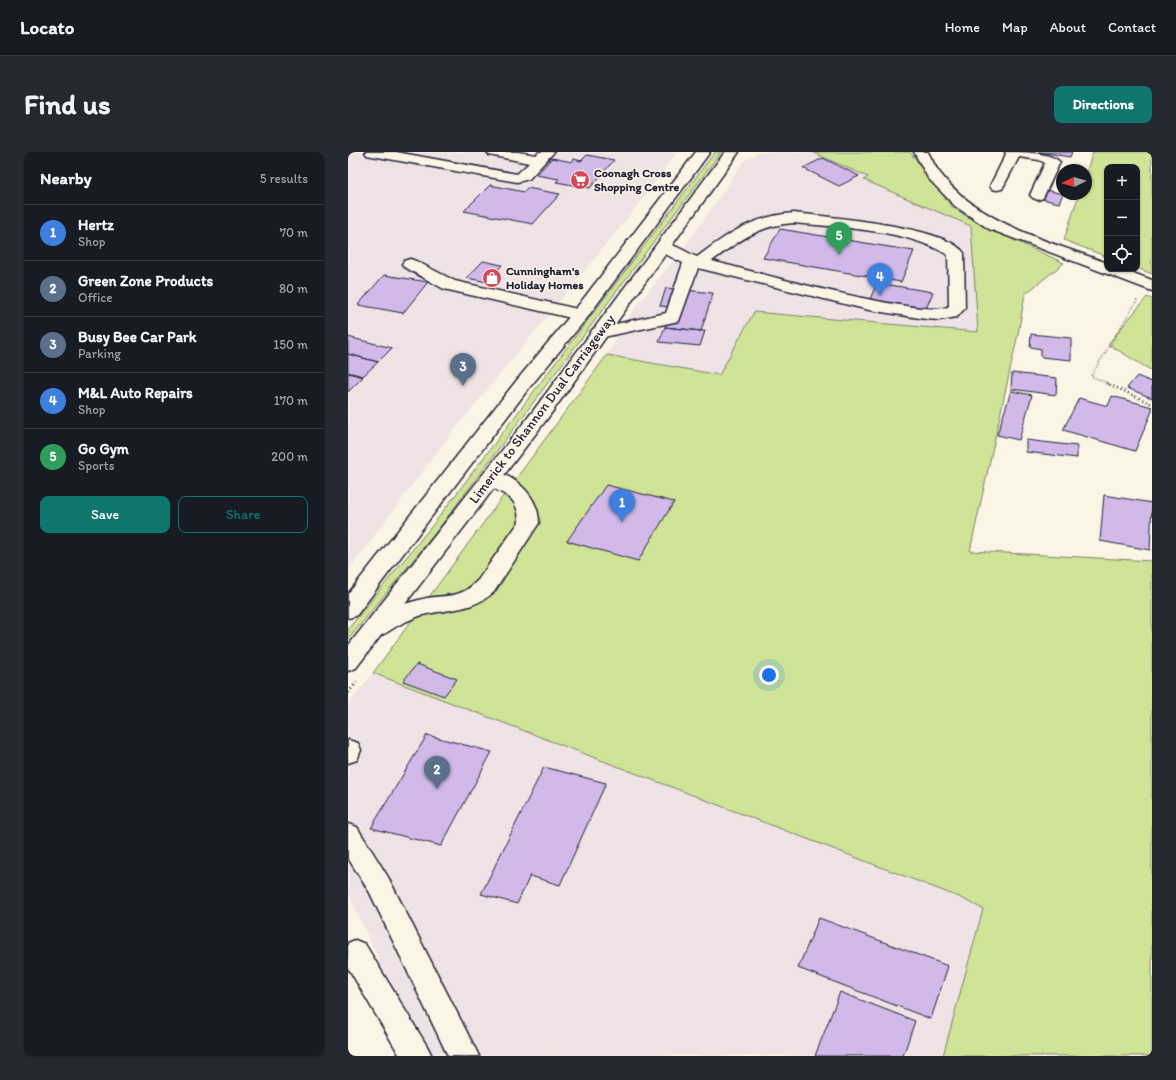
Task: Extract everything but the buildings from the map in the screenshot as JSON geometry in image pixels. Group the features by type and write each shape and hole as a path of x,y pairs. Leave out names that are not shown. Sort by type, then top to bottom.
{"main road":[{"path":"372,152 513,178 524,176 543,156"},
{"path":"494,152 543,156"},
{"name":"Limerick to Shannon Dual Carriageway","path":"348,610 523,384 580,315 703,152"},
{"name":"Limerick to Shannon Dual Carriageway","path":"348,662 540,415 732,152"},
{"path":"921,152 933,175 960,203 995,226 1150,285"},
{"path":"997,186 1013,152 1047,158 1053,162 1038,195"},
{"path":"599,333 673,317 696,262 756,224 782,218 794,218 907,234 948,247 956,253 956,308 951,313 939,315 869,305 696,262 663,247"},
{"path":"410,264 450,285 580,315"},
{"path":"375,629 390,618 410,611 427,606 460,602 470,599 486,586 529,523 530,513 527,503 522,498 492,477"},
{"path":"348,834 379,885 464,1056"},
{"path":"350,950 417,1056"}],"path":[{"path":"1150,285 1091,376 1152,404"}],"shaded area":[{"path":"348,152 677,152 643,199 447,439 348,571"},
{"path":"758,152 812,152 869,177 864,180 971,226 978,332 754,312 719,375 607,355 631,313 689,241 744,161"},
{"path":"373,673 959,897 983,909 943,1056 423,1056 348,893 348,704"}],"green space":[{"path":"715,152 721,152 440,527 348,640 348,629 435,522"},
{"path":"812,152 910,152 952,207 983,226 1064,263 1025,294 1018,334 970,551 1152,561 1152,1056 943,1056 983,909 959,897 373,673 607,355 719,375 754,312 978,332 971,226 864,180 868,177"},
{"path":"1093,152 1152,152 1152,274 1140,269 1140,164 1104,164 1104,256 1064,240 1077,200 1092,200 1092,164 1089,164"},
{"path":"1147,297 1152,299 1152,371 1108,344"}],"place":[{"name":"Coonagh Cross Shopping Centre","path":"580,180"},
{"name":"Go Gym","path":"839,255"},
{"name":"Cunningham's Holiday Homes","path":"492,278"},
{"name":"M&L Auto Repairs","path":"880,296"},
{"name":"Busy Bee Car Park","path":"463,386"},
{"name":"Hertz","path":"622,522"},
{"name":"Green Zone Products","path":"437,789"}]}
